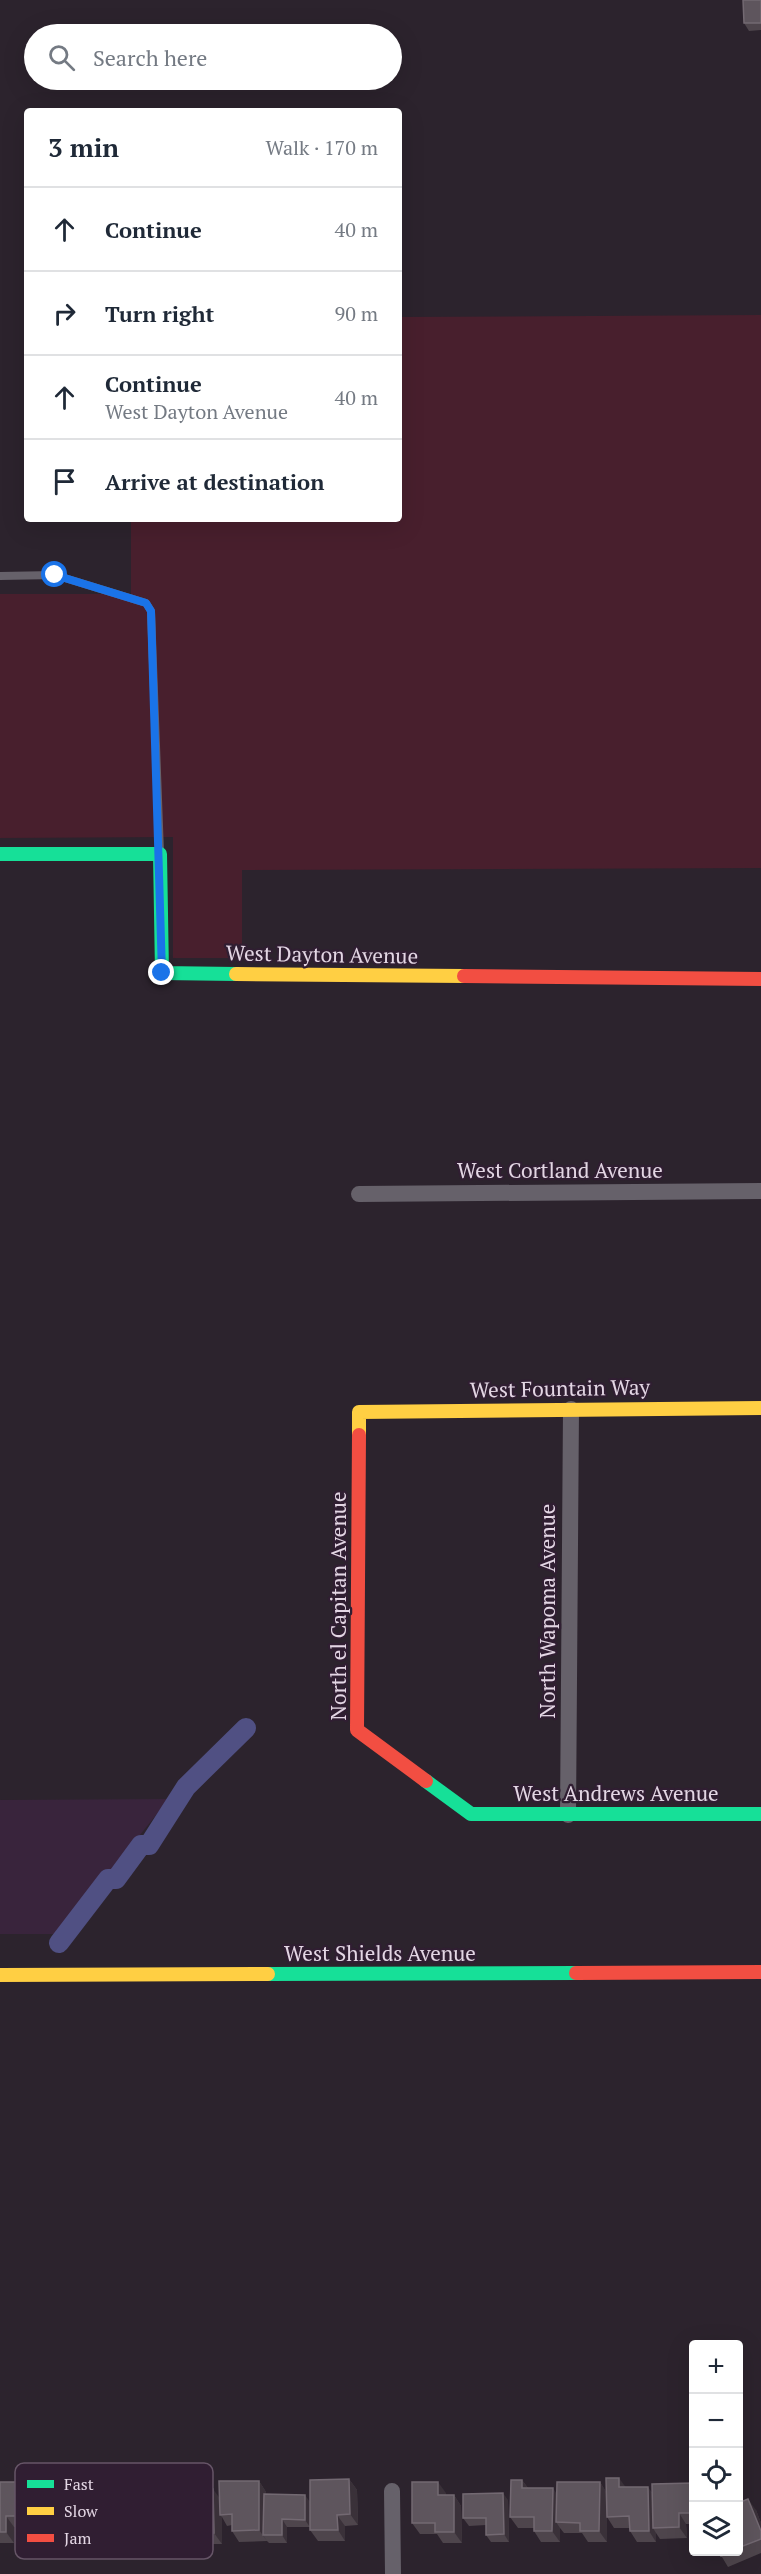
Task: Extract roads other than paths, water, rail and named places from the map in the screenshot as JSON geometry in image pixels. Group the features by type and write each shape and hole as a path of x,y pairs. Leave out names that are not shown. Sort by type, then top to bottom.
{"street":[{"path":"0,854 160,854"},
{"name":"West Dayton Avenue","path":"160,854 162,973 761,979"},
{"name":"West Cortland Avenue","path":"358,1194 761,1191"},
{"name":"West Fountain Way","path":"359,1412 761,1407"},
{"name":"North Wapoma Avenue","path":"568,1815 571,1409"},
{"name":"North el Capitan Avenue","path":"359,1412 357,1730 471,1814"},
{"name":"West Andrews Avenue","path":"471,1814 761,1814"},
{"name":"West Shields Avenue","path":"0,1975 761,1972"},
{"path":"392,2491 393,2574"}],"lane":[{"path":"0,576 55,575 146,603 151,611 160,854"}],"waterway":[{"path":"59,1943 108,1879 116,1879 141,1845 149,1845 186,1787 246,1728"}]}
